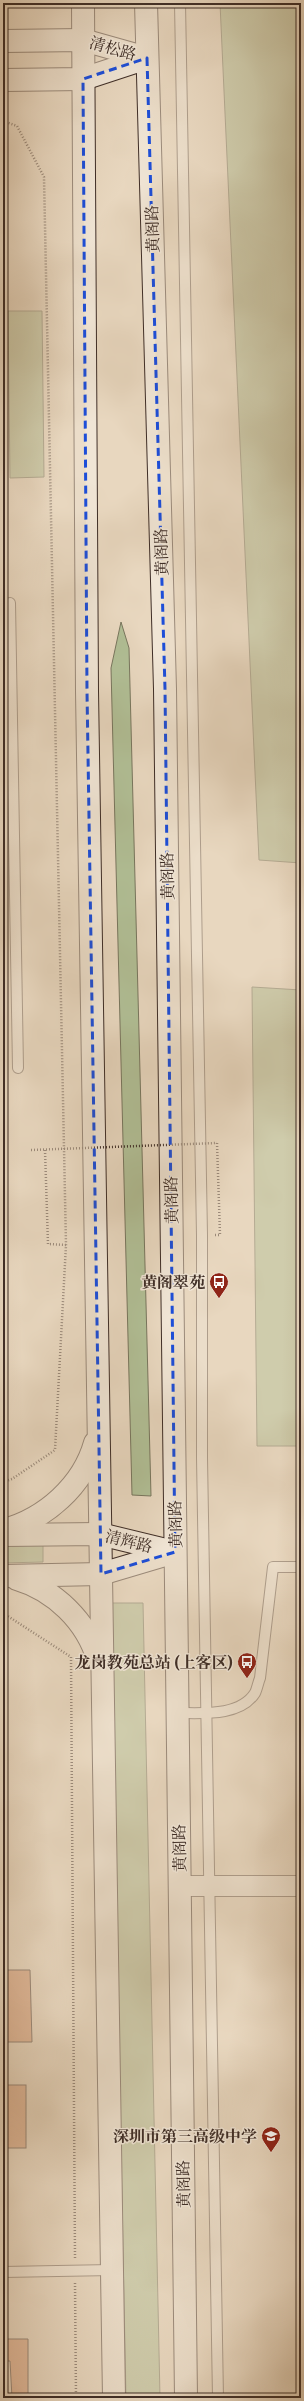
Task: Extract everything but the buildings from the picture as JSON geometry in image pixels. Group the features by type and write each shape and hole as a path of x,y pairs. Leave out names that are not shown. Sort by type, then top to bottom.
{"main road":[{"path":"82,3 87,691 114,2398"},
{"name":"黄阁路","path":"146,3 165,690 186,2398"},
{"name":"清松路","path":"3,41 83,40 147,58"},
{"name":"清松路","path":"3,80 83,79 147,58"},
{"path":"3,1531 36,1517 55,1504 72,1486 92,1453 98,1433"},
{"name":"清辉路","path":"3,1535 100,1534 175,1552"},
{"name":"清辉路","path":"4,1576 101,1574 175,1552"},
{"path":"4,1576 33,1584 55,1598 73,1615 86,1633 93,1647 102,1678"}],"street":[{"path":"180,1886 301,1886"}],"lane":[{"path":"180,3 202,1235 202,1458 218,2398"},
{"path":"10,603 18,1068"},
{"path":"177,1713 206,1713 239,1706 255,1694 260,1678 273,1567 301,1567"},
{"path":"3,2272 112,2270"}],"path":[{"path":"3,121 17,126 44,177 66,1245 55,1450 12,1478 3,1482"},
{"path":"31,1150 217,1143 220,1235 202,1235"},
{"path":"45,1150 48,1244 66,1245"},
{"path":"3,1613 71,1657 76,2398"}],"highlighted area":[{"path":"147,58 165,689 175,1552 101,1574 87,691 83,79"}],"green space":[{"path":"220,3 301,3 301,863 259,860"},
{"path":"8,311 42,311 44,477 10,478"},
{"path":"121,622 129,648 151,1496 132,1495 111,668"},
{"path":"252,987 301,990 301,1446 257,1446"},
{"path":"43,1542 43,1562 3,1563 3,1543"},
{"path":"110,1603 143,1603 160,2398 126,2398"},
{"path":"301,2036 301,2207 299,2060"},
{"path":"301,2394 301,2398 271,2398 271,2395"}],"place":[{"name":"黄阁翠苑","path":"219,1299"},
{"name":"龙岗教苑总站 (上客区)","path":"247,1679"},
{"name":"深圳市第三高级中学","path":"271,2153"}]}
